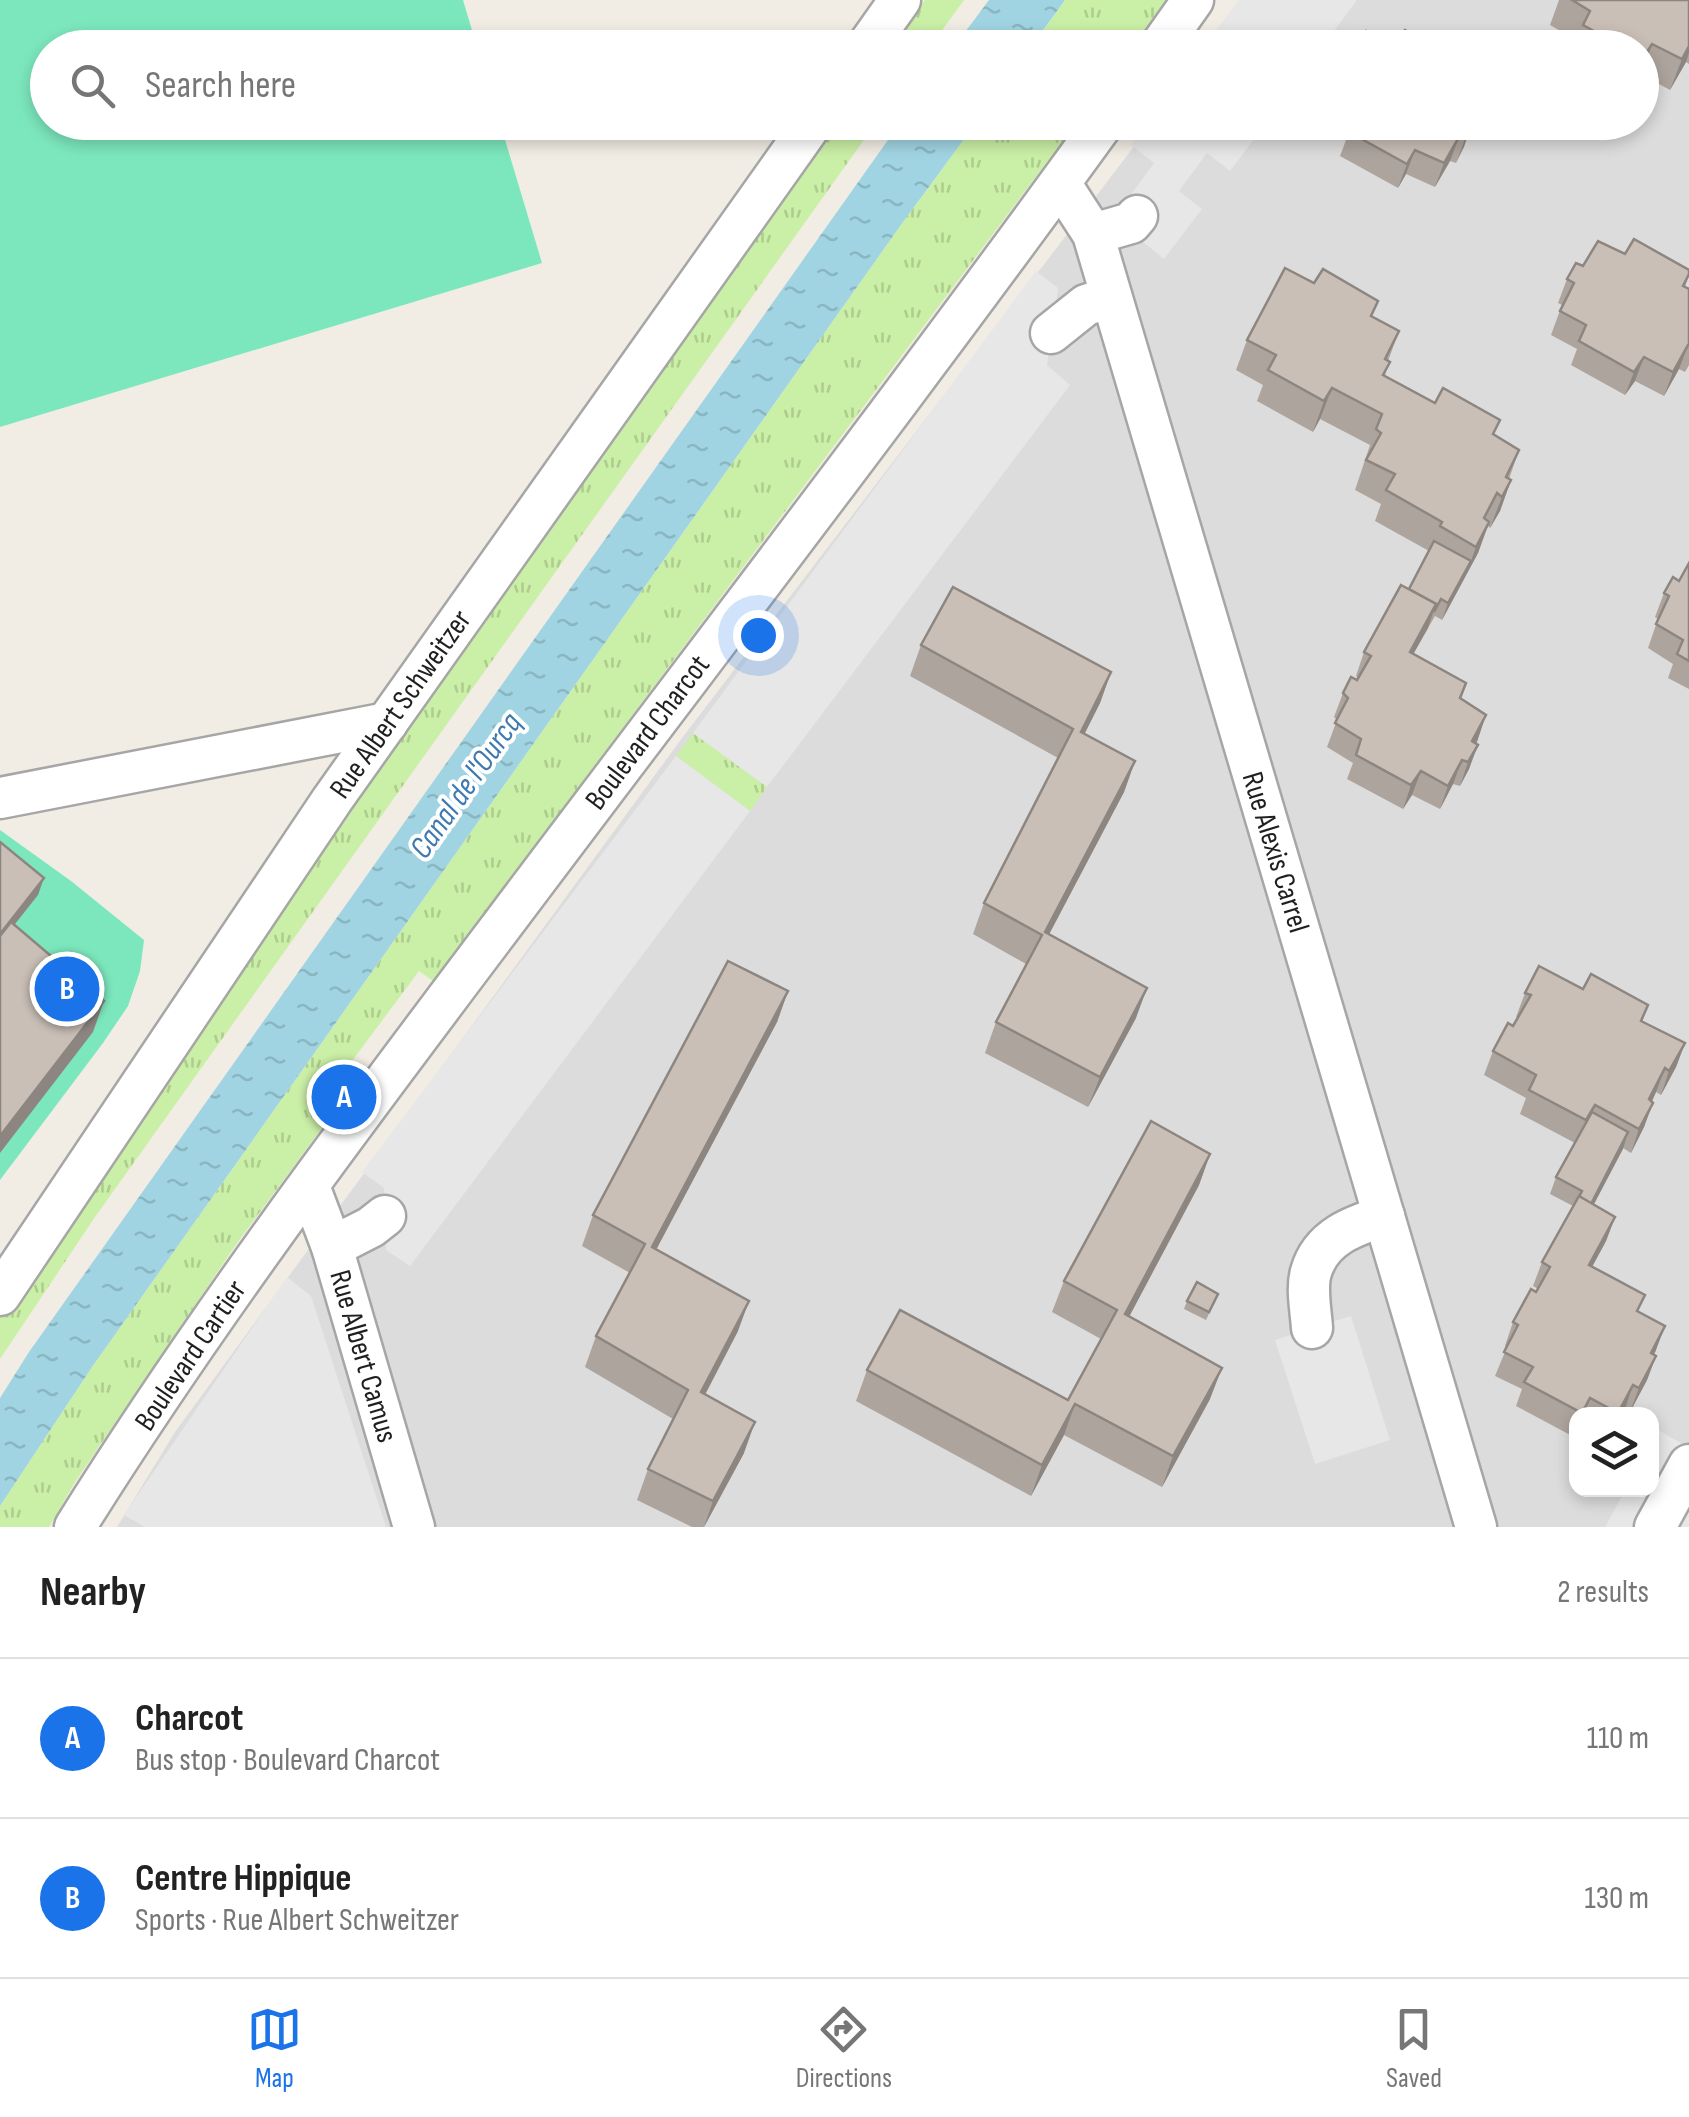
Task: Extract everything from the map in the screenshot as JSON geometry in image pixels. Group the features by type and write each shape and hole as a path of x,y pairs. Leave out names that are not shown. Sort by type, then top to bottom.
{"street":[{"path":"879,30 900,0"},
{"path":"1172,30 1193,0"},
{"name":"Rue Albert Schweitzer","path":"0,1295 332,800 800,140"},
{"name":"Boulevard Charcot","path":"309,1186 1091,140"},
{"name":"Rue Alexis Carrel","path":"1060,183 1093,234 1476,1527"},
{"path":"1093,234 1131,224 1137,216"},
{"path":"1051,333 1086,304 1111,297"},
{"path":"0,798 387,723"},
{"name":"Rue Albert Camus","path":"309,1186 332,1247 338,1328 367,1422 414,1527"},
{"name":"Boulevard Cartier","path":"75,1527 199,1340 309,1186"},
{"path":"332,1247 385,1216"},
{"path":"1312,1328 1310,1273 1322,1252 1334,1237 1384,1216"},
{"path":"1655,1527 1689,1465"}],"shaded area":[{"path":"1239,0 1357,0 1335,30 1216,30"},
{"path":"1245,0 1689,0 1689,1527 117,1527 175,1432 682,738 1139,140 1659,140 1659,30 1222,30"},
{"path":"1135,140 1253,140 1230,171 1207,153 1179,191 1202,209 1164,259 1143,242 1132,193 1154,163 1131,145"},
{"path":"1036,271 1058,288 1047,365 1070,385 767,787 693,733"},
{"path":"676,756 750,811 410,1266 386,1250 384,1188 362,1172"},
{"path":"287,1277 311,1296 386,1527 145,1527 124,1515"},
{"path":"1351,1316 1390,1440 1315,1464 1275,1340"},
{"path":"1659,1431 1681,1443 1661,1480 1689,1497 1689,1527 1605,1527 1621,1497 1659,1497"}],"green space":[{"path":"0,0 463,0 472,30 30,30 30,140 505,140 542,263 0,427"},
{"path":"925,0 964,0 942,30 904,30"},
{"path":"1065,0 1167,0 1145,30 1044,30"},
{"path":"825,140 864,140 95,1217 0,1359 0,1317 97,1169"},
{"path":"963,140 1063,140 433,981 419,971 317,1108 330,1117 237,1243 75,1482 49,1527 0,1527 0,1506 92,1367"},
{"path":"693,733 767,787 750,811 676,756"},
{"path":"0,830 144,940 140,971 128,1006 0,1180"}],"water":[{"path":"989,0 1065,0 1043,30 967,30"},
{"name":"Canal de l'Ourcq","path":"888,140 963,140 92,1367 0,1506 0,1398"}],"building":[{"path":"1572,0 1689,0 1689,46 1682,59 1659,48 1659,30 1592,30 1583,25 1590,11"},
{"path":"1364,140 1457,140 1444,163 1415,150 1407,164"},
{"path":"1634,239 1689,270 1683,286 1689,289 1689,345 1673,372 1644,357 1634,372 1579,341 1586,325 1560,311 1574,283 1567,279 1576,263 1583,266 1598,241 1625,254"},
{"path":"1285,268 1314,283 1323,269 1378,301 1371,316 1399,331 1385,359 1390,362 1383,375 1435,403 1443,388 1500,420 1493,434 1519,450 1506,477 1511,480 1502,497 1497,493 1484,518 1489,522 1476,547 1386,490 1395,474 1366,460 1381,433 1376,429 1382,414 1332,388 1324,401 1268,370 1276,355 1247,340"},
{"path":"1434,541 1471,561 1448,603 1441,599 1434,612 1436,604 1409,589"},
{"path":"1689,563 1689,661 1677,654 1683,640 1656,624 1669,596 1664,593 1673,577 1679,581"},
{"path":"1401,585 1436,604 1410,652 1466,683 1460,698 1486,715 1472,741 1478,745 1468,762 1462,760 1448,786 1421,771 1411,785 1356,755 1361,739 1335,723 1348,698 1343,693 1351,677 1357,680 1371,656 1364,652"},
{"path":"953,587 1111,672 1081,732 1135,761 1045,932 1147,988 1100,1077 996,1022 1042,935 984,903 1073,729 921,645"},
{"path":"0,842 44,878 0,934"},
{"path":"11,922 104,1001 0,1136 0,936"},
{"path":"728,961 788,991 652,1247 749,1301 701,1392 755,1422 713,1501 648,1469 688,1390 596,1336 645,1244 593,1215"},
{"path":"1539,966 1583,989 1591,974 1648,1005 1641,1021 1685,1043 1669,1071 1665,1068 1639,1129 1595,1105 1586,1120 1529,1090 1536,1075 1493,1051 1508,1023 1513,1026 1531,995 1525,993"},
{"path":"1592,1112 1628,1132 1591,1204 1579,1197 1582,1191 1556,1177"},
{"path":"1151,1121 1210,1154 1125,1314 1222,1368 1173,1456 1075,1404 1042,1465 867,1370 900,1310 1068,1400 1117,1310 1064,1281"},
{"path":"1579,1196 1615,1217 1589,1265 1645,1295 1637,1311 1665,1326 1651,1353 1656,1356 1639,1388 1633,1385 1621,1407 1607,1407 1590,1398 1585,1407 1571,1407 1524,1382 1533,1367 1504,1352 1518,1325 1513,1322 1531,1289 1536,1292 1550,1267 1542,1262"},
{"path":"1197,1282 1218,1294 1209,1312 1187,1301"}],"place":[{"name":"Centre Hippique","path":"67,989"},
{"name":"Charcot","path":"344,1097"}]}
